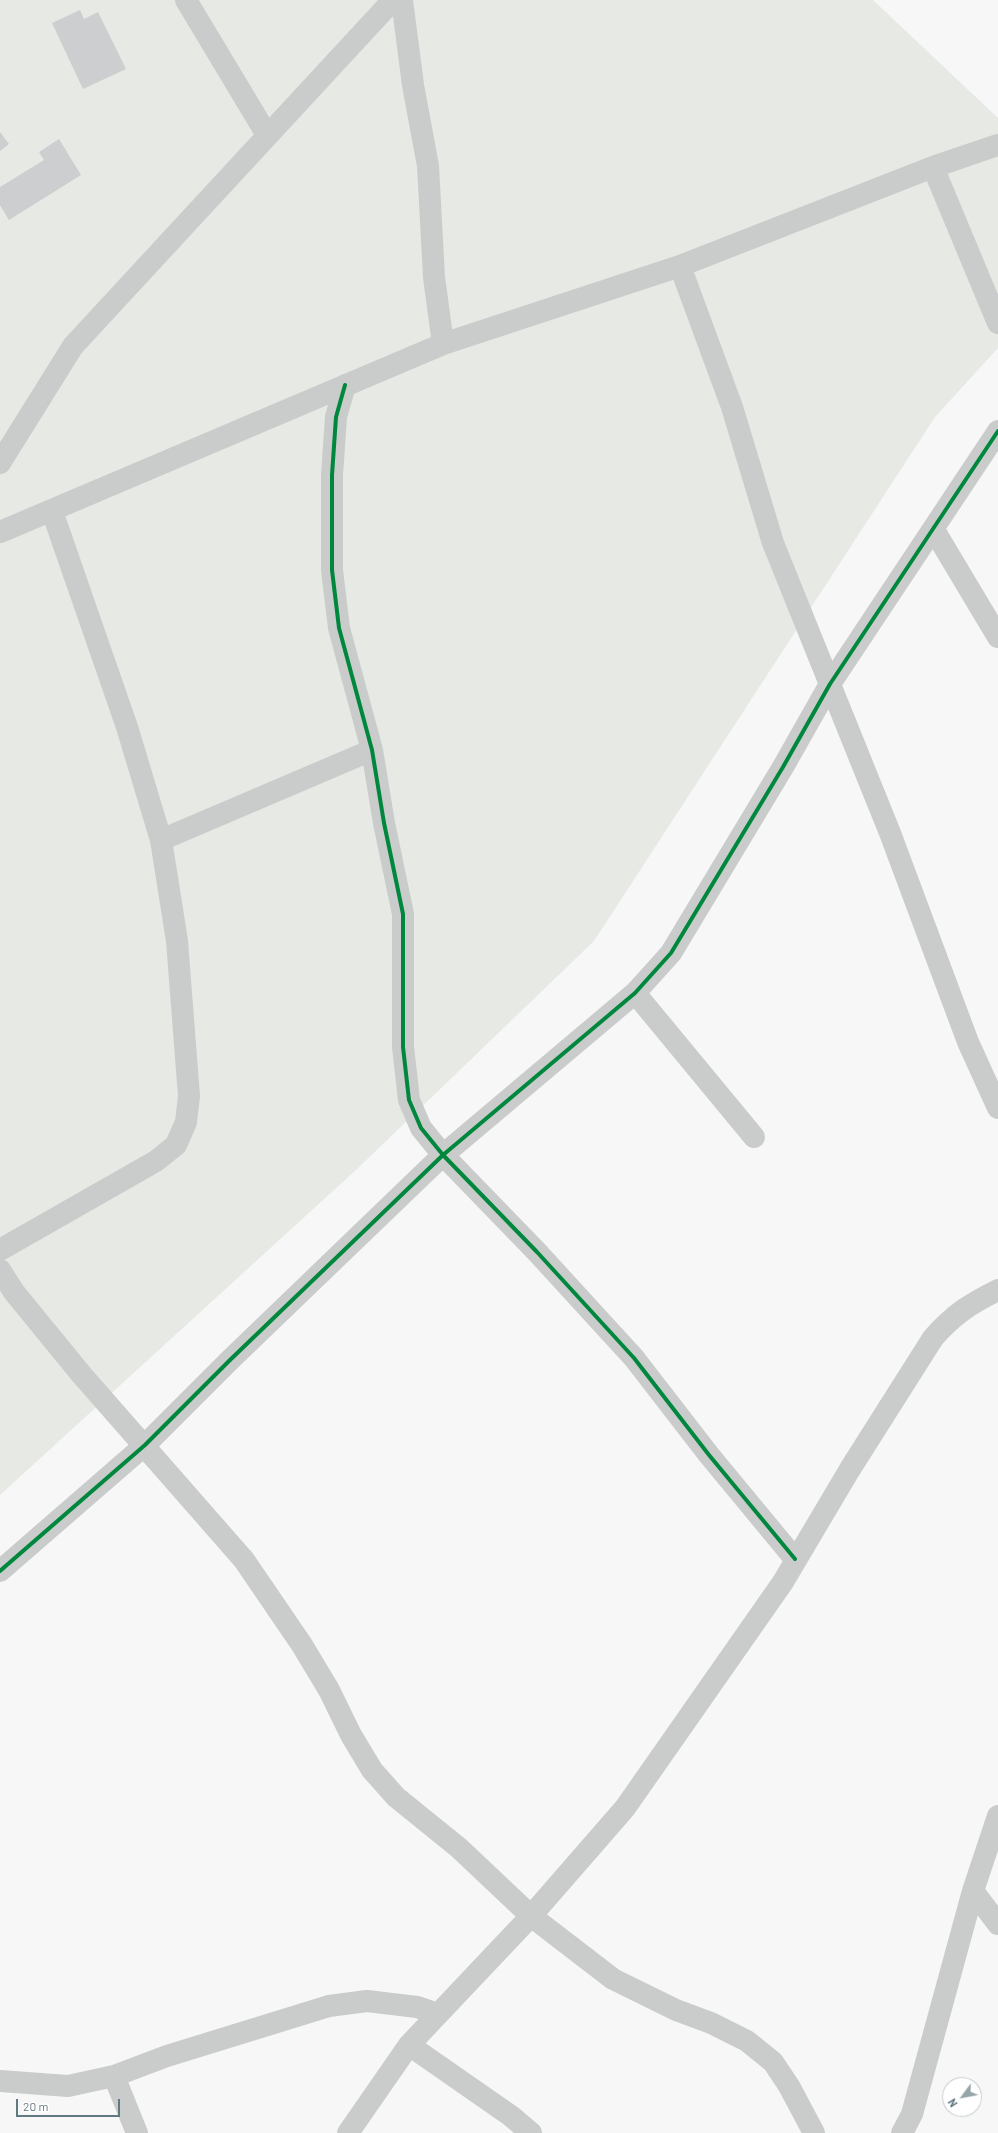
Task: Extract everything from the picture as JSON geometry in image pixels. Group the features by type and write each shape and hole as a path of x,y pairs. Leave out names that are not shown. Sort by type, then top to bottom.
{"street":[{"path":"186,0 267,135"},
{"path":"0,461 73,346 393,0"},
{"path":"402,0 413,85 428,166 434,278 443,344"},
{"path":"0,532 443,344 680,266 933,167 998,145"},
{"path":"933,167 998,323"},
{"path":"680,266 732,407 773,543 890,833 968,1042 998,1108"},
{"path":"345,386 336,417 332,475 332,570 339,628 372,750 384,823 403,914 403,1047 409,1100 421,1128 443,1155 538,1252 634,1358 709,1455 795,1559"},
{"path":"0,1571 145,1446 230,1360 443,1155 635,993 671,953 783,767 830,684 934,530 998,431"},
{"path":"0,1250 156,1162 176,1145 186,1122 190,1096 177,941 161,840 127,727 52,511"},
{"path":"934,530 998,637"},
{"path":"161,840 372,750"},
{"path":"635,993 754,1137"},
{"path":"0,1270 14,1292 81,1374 244,1560 325,1684 351,1735 372,1770 396,1797 459,1848 531,1916 613,1979 676,2010 711,2023 747,2041 773,2062 790,2086 814,2133"},
{"path":"348,2133 362,2109 409,2045 531,1916 625,1808 783,1582 795,1559 933,1338 949,1319 973,1303 998,1290"},
{"path":"902,2133 912,2114 974,1891 998,1816"},
{"path":"974,1891 998,1924"},
{"path":"0,2081 68,2086 114,2076 167,2056 329,2006 367,2001 417,2007 438,2014"},
{"path":"409,2045 511,2116 531,2133"},
{"path":"114,2076 137,2133"}],"shaded area":[{"path":"0,0 873,0 998,118 998,348 935,417 594,941 357,1169 0,1495"}],"building":[{"path":"80,10 84,19 98,12 126,69 83,89 52,23"},
{"path":"0,132 9,144 0,151"},
{"path":"59,139 81,175 9,220 0,205 0,187 44,160 39,152"}],"cycle path":[{"path":"345,385 336,417 332,475 332,570 339,628 372,750 384,823 403,914 403,1047 409,1100 421,1128 443,1155 537,1252 634,1358 709,1455 795,1559"},
{"path":"0,1571 145,1445 230,1360 443,1155 635,993 671,953 783,767 830,684 998,431"}]}
